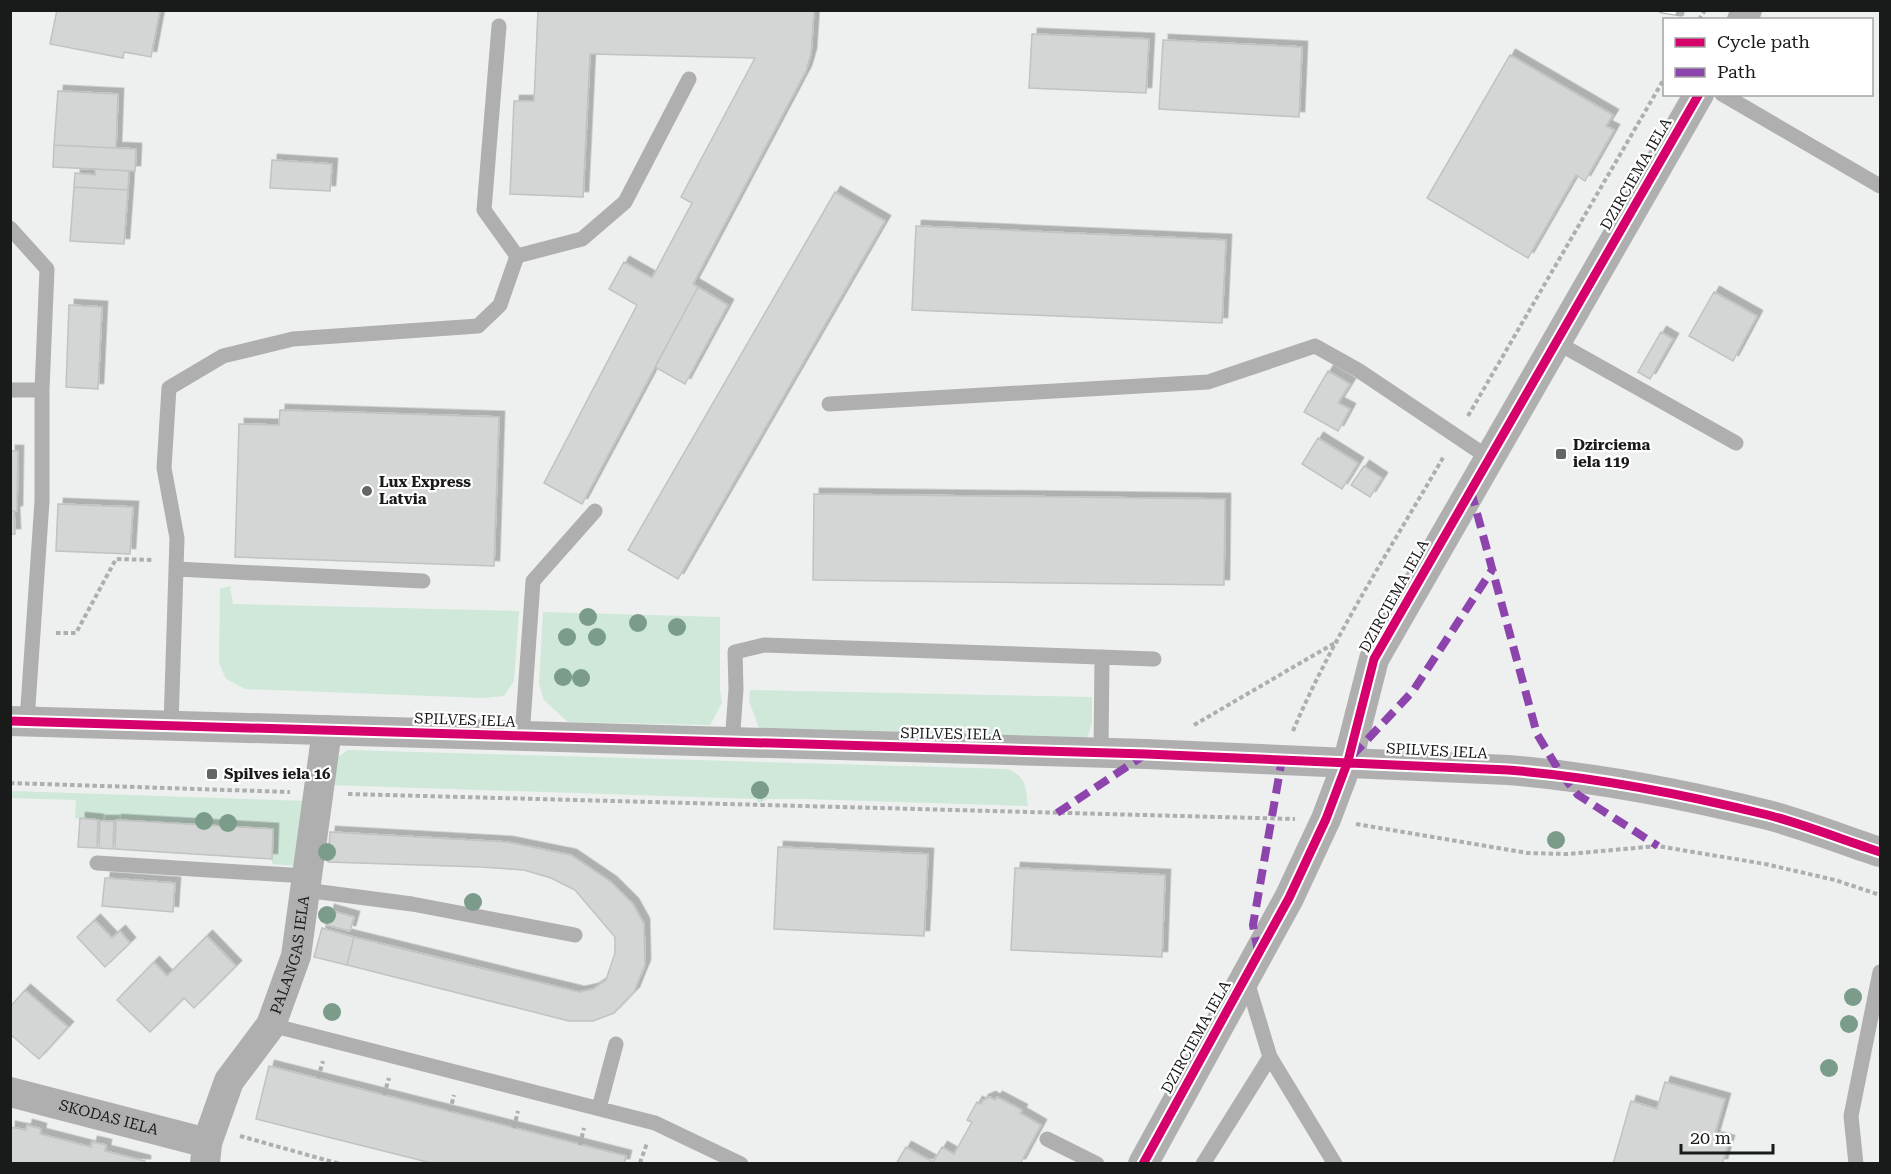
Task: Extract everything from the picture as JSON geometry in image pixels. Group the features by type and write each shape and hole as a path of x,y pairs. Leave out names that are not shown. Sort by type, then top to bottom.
{"street":[{"name":"DZIRCIEMA IELA","path":"1143,1164 1289,898 1326,819 1347,761 1374,659 1698,96"},
{"name":"SPILVES IELA","path":"19,721 1347,761 1561,774 1641,788 1770,816 1877,857"},
{"name":"PALANGAS IELA","path":"208,1145 229,1081 271,1025 296,956 327,730"},
{"name":"SKODAS IELA","path":"10,1092 208,1145"}],"lane":[{"path":"499,26 484,210 518,256"},
{"path":"518,256 582,239 625,202 689,80"},
{"path":"1726,96 1881,186"},
{"path":"10,228 47,268 42,390 42,501 33,633 19,721"},
{"path":"171,725 177,538 164,468 169,388 223,356 293,339 478,326 500,305 518,256"},
{"path":"1556,342 1736,443"},
{"path":"829,405 1208,382 1315,346 1358,370 1489,458"},
{"path":"10,390 42,390"},
{"path":"522,737 534,581 595,511"},
{"path":"176,565 423,581"},
{"path":"732,744 736,690 735,652 764,645 1154,659"},
{"path":"1101,753 1102,657"},
{"path":"97,863 306,883 575,935"},
{"path":"1856,1164 1851,1116 1881,972"},
{"path":"1246,978 1270,1057 1335,1164"},
{"path":"271,1025 655,1123 741,1164"},
{"path":"599,1108 616,1044"},
{"path":"1203,1164 1270,1057"},
{"path":"1047,1139 1097,1164"}],"path":[{"path":"33,633 76,633 116,559 176,565"},
{"path":"1189,728 1338,641"},
{"path":"10,783 1326,819 1527,853 1568,854 1658,846 1765,864 1834,880 1881,895"},
{"path":"208,1145 340,1164"}],"green space":[{"path":"230,586 233,604 519,611 514,681 504,696 483,698 245,689 226,679 219,663 220,589"},
{"path":"543,612 720,617 722,703 710,725 568,722 544,700 539,684"},
{"path":"750,690 1092,697 1092,723 1087,739 773,730 759,728 749,701"},
{"path":"348,750 1007,769 1018,775 1024,783 1028,806 805,799 767,799 760,803 756,799 331,785 337,758"},
{"path":"11,791 306,801 298,866 272,864 273,829 75,818 76,800 11,798"}],"building":[{"path":"57,10 160,10 151,57 124,52 123,58 50,44"},
{"path":"538,10 814,10 811,54 806,71 693,284 698,287 582,504 544,483 637,305 609,289 624,262 652,278 692,203 681,197 755,58 590,54 583,197 510,194 514,101 534,101"},
{"path":"1032,34 1149,39 1146,93 1029,88"},
{"path":"1163,40 1302,47 1299,117 1159,109"},
{"path":"1510,55 1613,115 1606,126 1614,130 1585,181 1576,175 1528,258 1427,198"},
{"path":"58,91 118,94 116,148 54,145"},
{"path":"54,145 136,149 135,171 53,167"},
{"path":"272,160 332,164 330,191 270,188"},
{"path":"95,169 129,171 128,190 74,187 75,173 95,175"},
{"path":"74,187 128,190 124,244 70,241"},
{"path":"835,192 885,221 678,579 628,550"},
{"path":"916,226 1226,240 1222,323 912,310"},
{"path":"698,287 728,305 685,384 655,367"},
{"path":"1714,292 1757,316 1733,361 1689,336"},
{"path":"69,305 102,307 98,389 66,387"},
{"path":"1661,332 1673,339 1650,379 1638,372"},
{"path":"1328,371 1350,384 1338,403 1350,409 1338,431 1304,412"},
{"name":"Lux Express Latvia","path":"280,410 499,417 494,566 235,557 239,424 279,425"},
{"path":"1318,438 1358,463 1342,489 1302,464"},
{"path":"10,451 18,451 17,511 10,511"},
{"path":"1364,466 1382,478 1370,497 1351,485"},
{"path":"814,494 1225,499 1224,585 813,580"},
{"path":"58,504 133,507 130,554 56,551"},
{"path":"10,511 14,511 15,534 10,534"},
{"path":"80,818 98,820 97,848 78,847"},
{"path":"116,820 273,829 272,859 115,849"},
{"path":"100,821 114,821 113,849 99,848"},
{"path":"330,832 507,842 571,855 611,882 633,904 644,924 645,965 634,992 614,1013 593,1021 569,1021 347,965 354,937 579,992 593,989 606,980 615,953 615,937 575,890 551,878 524,870 328,862"},
{"path":"778,847 928,854 924,936 774,929"},
{"path":"1015,868 1165,875 1162,957 1011,950"},
{"path":"105,878 175,883 173,912 102,906"},
{"path":"329,910 354,917 350,931 326,925"},
{"path":"95,920 112,938 120,931 130,943 105,967 77,937"},
{"path":"322,928 354,937 347,965 314,957"},
{"path":"207,936 236,966 194,1008 184,998 150,1032 117,1000 154,962 167,976"},
{"path":"25,990 68,1027 39,1059 10,1034 10,1007"},
{"path":"269,1066 626,1156 624,1164 435,1164 256,1119"},
{"path":"1665,1082 1725,1099 1714,1137 1729,1141 1722,1164 1613,1164 1631,1101 1657,1109"},
{"path":"990,1097 995,1100 997,1097 1022,1110 1020,1113 1041,1125 1020,1164 896,1164 906,1147 933,1162 942,1147 954,1154 972,1122 967,1120 977,1102 981,1104 983,1100"},
{"path":"27,1125 41,1129 40,1134 91,1147 92,1142 106,1145 105,1151 145,1161 145,1164 10,1164 10,1127 26,1130"}],"railway":[{"path":"1662,10 1681,13"}],"marked path":[{"path":"1471,491 1537,734 1561,774 1578,795 1658,846"},
{"path":"1352,756 1413,691 1492,570"},
{"path":"1057,813 1146,754"},
{"path":"1258,952 1253,925 1282,759"}],"cycle path":[{"path":"1143,1164 1289,898 1326,819 1348,761 1374,659 1698,96"},
{"path":"10,721 1146,754 1508,770 1639,787 1704,800 1782,819 1880,852"}],"place":[{"name":"Dzirciema iela 119","path":"1561,454"},
{"name":"Lux Express Latvia","path":"367,491"},
{"name":"Spilves iela 16","path":"212,774"}]}
